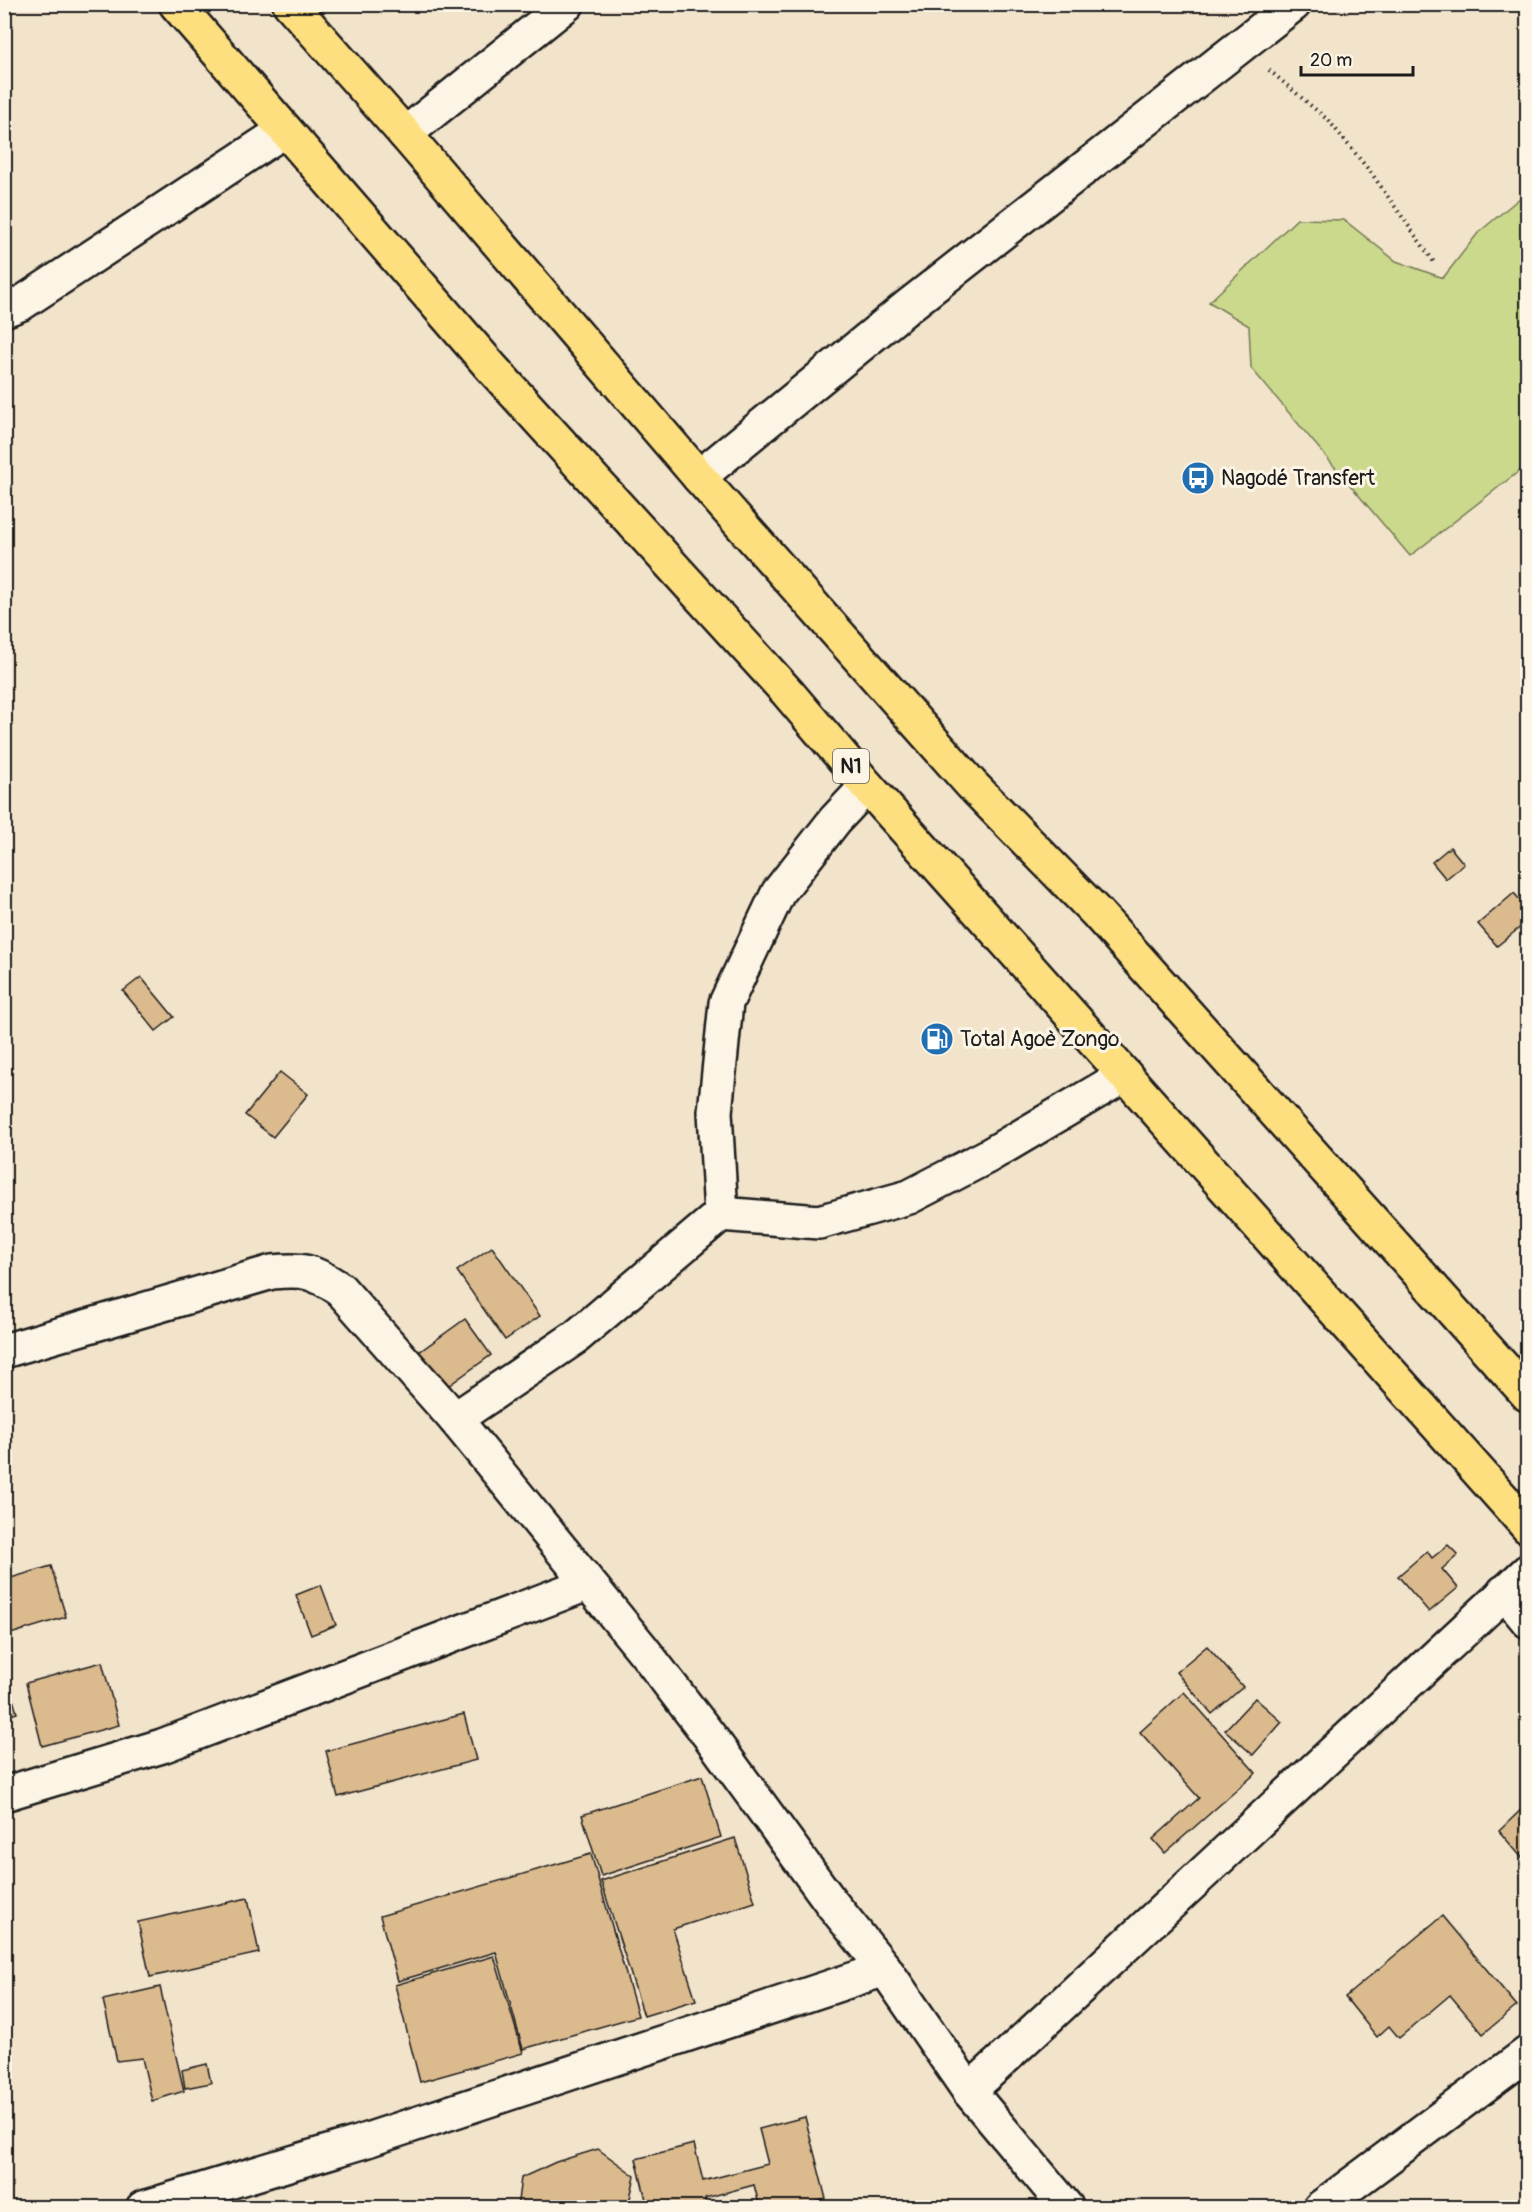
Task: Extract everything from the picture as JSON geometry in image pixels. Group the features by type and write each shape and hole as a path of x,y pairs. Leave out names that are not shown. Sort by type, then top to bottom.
{"highway":[{"name":"N1","path":"176,4 491,367 788,693 867,786 1527,1527"},
{"path":"290,4 405,134 699,477 971,784 1097,913 1527,1395"}],"street":[{"path":"405,134 567,4"},
{"path":"699,477 906,307 1294,4"},
{"path":"10,299 285,130"},
{"path":"721,1214 715,1112 726,1003 778,893 835,820 867,786"},
{"path":"455,1419 576,1337 721,1214 819,1222 909,1197 988,1156 1125,1075"},
{"path":"4,1351 272,1272 299,1270 320,1276 340,1289 455,1419 587,1584 644,1651 711,1738 833,1905 885,1969 969,2091 1067,2208"},
{"path":"969,2091 1516,1582 1527,1621"},
{"path":"4,1794 162,1746 587,1584"},
{"path":"143,2208 358,2143 885,1969"},
{"path":"1320,2208 1527,2053"}],"path":[{"path":"1240,46 1329,121 1371,174 1434,262"}],"green space":[{"path":"1527,192 1527,465 1410,556 1251,368 1249,326 1209,302 1297,219 1344,220 1396,261 1443,278 1478,233"}],"building":[{"path":"1450,847 1464,864 1446,879 1432,862"},
{"path":"1514,893 1528,910 1528,921 1497,946 1478,924"},
{"path":"141,977 174,1017 156,1031 123,991"},
{"path":"280,1072 308,1094 273,1137 245,1115"},
{"path":"492,1247 540,1316 505,1340 457,1271"},
{"path":"465,1319 491,1355 441,1391 415,1355"},
{"path":"1448,1545 1458,1555 1442,1569 1458,1588 1429,1612 1398,1576 1427,1551 1432,1558"},
{"path":"51,1566 66,1617 4,1636 4,1580"},
{"path":"321,1585 336,1625 311,1635 296,1595"},
{"path":"1207,1646 1243,1687 1212,1714 1176,1672"},
{"path":"102,1662 119,1725 42,1746 26,1683"},
{"path":"10,1689 17,1713 4,1717 4,1691"},
{"path":"1184,1692 1256,1773 1165,1853 1153,1839 1199,1798 1140,1732"},
{"path":"1255,1698 1282,1722 1253,1755 1225,1730"},
{"path":"464,1714 476,1760 338,1797 326,1751"},
{"path":"702,1776 721,1837 601,1876 582,1815"},
{"path":"1528,1803 1528,1865 1499,1831"},
{"path":"735,1838 755,1902 673,1929 696,2000 644,2016 601,1881"},
{"path":"591,1854 638,2016 523,2049 496,1952 398,1981 380,1916"},
{"path":"248,1898 259,1953 150,1977 138,1922"},
{"path":"1442,1916 1517,2006 1483,2034 1450,1995 1399,2038 1389,2026 1377,2037 1345,1997"},
{"path":"494,1956 523,2053 420,2082 395,1985"},
{"path":"160,1987 184,2091 152,2101 142,2058 117,2061 103,2000"},
{"path":"207,2064 211,2083 185,2088 182,2070"},
{"path":"805,2117 826,2199 794,2208 760,2208 754,2185 705,2198 707,2208 648,2208 636,2159 694,2144 703,2181 768,2164 759,2129"},
{"path":"598,2149 635,2176 630,2198 635,2208 517,2208 521,2178 556,2162"}],"place":[{"name":"Nagodé Transfert","path":"1198,478"},
{"name":"Total Agoè Zongo","path":"937,1039"}]}
